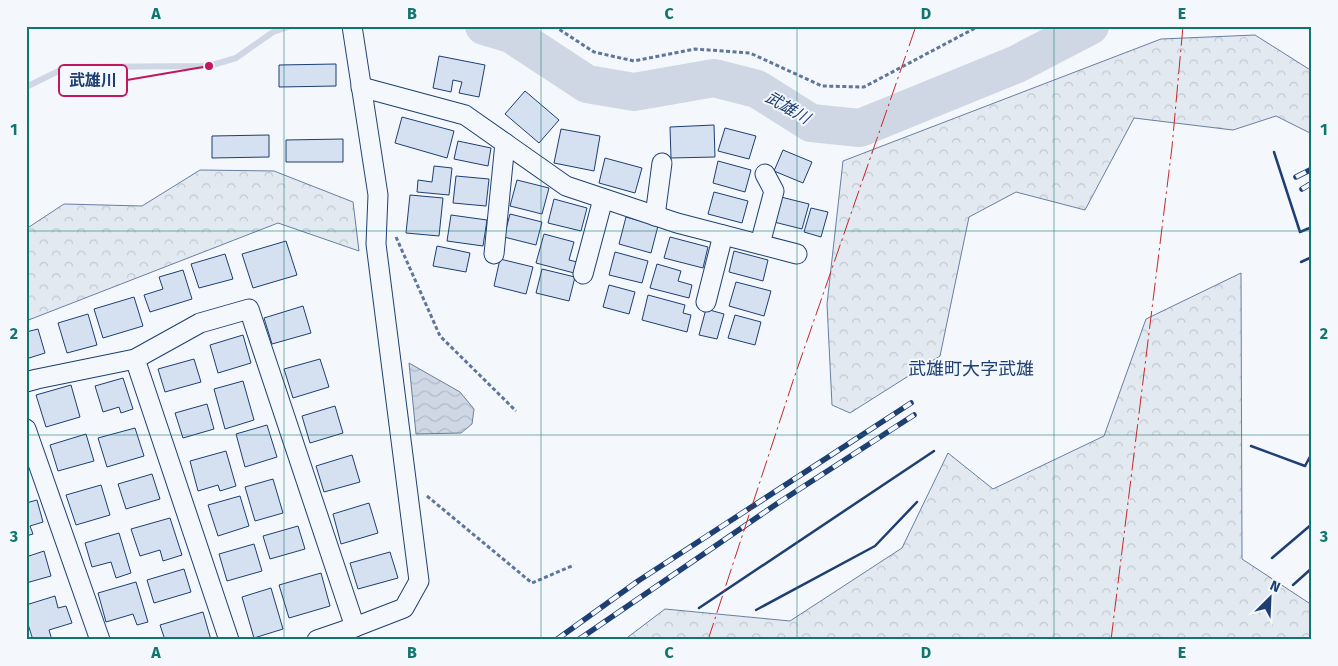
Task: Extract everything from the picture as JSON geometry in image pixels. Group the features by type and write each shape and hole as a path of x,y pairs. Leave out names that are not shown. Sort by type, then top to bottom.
{"street":[{"path":"317,640 404,608 419,581 376,244 378,195 353,34"},
{"path":"361,86 465,115 566,186 655,216 797,254"},
{"path":"494,254 505,143"},
{"path":"655,216 662,163"},
{"path":"760,244 774,191 765,174"},
{"path":"583,274 603,199"},
{"path":"706,302 723,235"},
{"path":"26,382 37,378 135,360 200,323 248,309 355,627"},
{"path":"135,360 229,640"},
{"path":"26,429 100,640"}],"path":[{"path":"554,26 594,52 634,61 695,50 750,53 822,86 864,87 979,26"},
{"path":"393,230 440,336 516,411"},
{"path":"406,478 532,583 574,565"}],"green space":[{"path":"1255,35 1312,71 1312,132 1310,133 1276,116 1233,130 1134,118 1085,210 1016,192 969,217 940,356 850,413 832,405 827,304 843,161 1161,39"},
{"path":"200,170 274,171 353,202 359,251 278,223 26,321 26,229 64,204 142,206"},
{"path":"1241,273 1242,559 1312,605 1312,640 624,640 665,609 790,621 902,548 948,453 993,489 1104,436 1146,319"}],"water":[{"path":"409,363 460,392 474,409 472,424 461,433 416,434"}],"building":[{"path":"439,56 485,65 479,97 459,93 462,82 453,80 451,92 433,88"},
{"path":"336,64 336,86 279,87 279,65"},
{"path":"525,91 559,120 539,143 505,114"},
{"path":"402,117 454,131 447,158 395,143"},
{"path":"714,125 715,157 671,158 670,127"},
{"path":"725,128 756,136 749,159 718,151"},
{"path":"561,129 600,136 594,171 554,163"},
{"path":"269,135 269,157 212,158 212,136"},
{"path":"343,139 343,162 286,162 286,140"},
{"path":"458,141 491,148 488,166 454,159"},
{"path":"783,150 812,162 803,183 774,171"},
{"path":"605,158 642,168 635,193 599,183"},
{"path":"718,161 751,170 745,192 713,183"},
{"path":"434,166 452,168 449,195 417,192 418,180 432,182"},
{"path":"456,176 489,179 486,206 453,203"},
{"path":"517,180 549,188 542,214 510,206"},
{"path":"714,192 748,201 742,223 708,214"},
{"path":"410,195 443,198 439,236 406,233"},
{"path":"781,197 809,204 802,229 774,222"},
{"path":"554,199 587,208 581,231 548,223"},
{"path":"811,208 828,212 821,237 804,232"},
{"path":"510,214 542,222 536,245 504,237"},
{"path":"451,215 487,220 483,246 447,241"},
{"path":"626,217 658,226 651,253 619,244"},
{"path":"544,234 574,242 569,260 577,262 574,273 536,263"},
{"path":"670,237 708,247 703,268 664,258"},
{"path":"286,241 297,275 253,288 242,254"},
{"path":"437,246 470,253 466,272 433,266"},
{"path":"734,251 768,260 763,281 729,272"},
{"path":"615,252 648,261 642,283 609,275"},
{"path":"225,254 233,279 199,288 191,264"},
{"path":"500,259 533,267 526,294 494,286"},
{"path":"657,264 681,271 678,281 692,285 689,298 650,288"},
{"path":"542,269 575,277 569,301 536,293"},
{"path":"183,270 192,299 150,312 144,295 163,289 159,277"},
{"path":"736,282 771,291 764,316 729,306"},
{"path":"609,285 635,292 629,314 603,307"},
{"path":"648,295 685,305 683,313 691,315 687,332 642,320"},
{"path":"134,297 143,326 103,338 94,309"},
{"path":"303,306 311,333 272,344 264,318"},
{"path":"706,309 724,314 717,339 699,335"},
{"path":"88,314 97,345 67,353 58,323"},
{"path":"735,315 761,322 755,345 728,338"},
{"path":"38,329 45,353 26,359 26,332"},
{"path":"243,335 251,363 218,373 210,345"},
{"path":"194,359 201,382 165,392 158,369"},
{"path":"320,359 329,387 293,398 284,369"},
{"path":"123,378 133,409 121,413 119,407 103,412 95,386"},
{"path":"243,381 254,420 225,429 214,389"},
{"path":"71,385 80,417 46,427 36,395"},
{"path":"207,404 214,429 183,438 175,413"},
{"path":"335,406 343,433 310,443 302,416"},
{"path":"267,425 277,457 245,467 236,434"},
{"path":"135,428 144,456 107,467 98,438"},
{"path":"86,434 94,461 58,471 50,445"},
{"path":"226,451 236,486 220,491 218,485 198,491 190,461"},
{"path":"352,455 360,482 324,492 316,466"},
{"path":"152,474 160,499 126,509 118,484"},
{"path":"273,479 283,513 255,521 245,487"},
{"path":"101,485 110,515 76,525 66,495"},
{"path":"240,496 249,526 218,536 208,505"},
{"path":"37,500 43,522 30,526 33,534 26,536 26,503"},
{"path":"369,503 378,533 341,544 333,514"},
{"path":"170,518 182,555 163,561 160,550 140,556 131,529"},
{"path":"298,526 305,549 270,559 263,536"},
{"path":"119,533 131,573 116,578 111,562 92,567 85,543"},
{"path":"254,544 262,571 227,581 219,554"},
{"path":"44,551 51,576 26,583 26,557"},
{"path":"390,552 398,578 358,589 350,563"},
{"path":"184,569 191,592 154,603 147,580"},
{"path":"321,573 330,606 289,618 279,585"},
{"path":"136,582 148,622 137,625 133,614 106,622 98,593"},
{"path":"271,588 283,629 254,638 242,597"},
{"path":"55,596 58,608 66,606 72,623 49,630 52,640 33,640 26,618 26,605"},
{"path":"203,612 211,640 165,640 160,625"}],"waterway":[{"name":"武雄川","path":"26,87 67,67 209,66 236,58 273,32 291,26"},
{"name":"武雄川","path":"484,26 511,34 587,84 634,92 714,78 757,89 811,123 860,128 1017,64 1090,26"}],"railway":[{"path":"1296,177 1312,169"},
{"path":"1302,189 1312,183"},
{"path":"556,640 638,581 911,403"},
{"path":"578,640 778,503 914,415"}],"wall":[{"path":"1274,152 1300,232 1312,227"},
{"path":"1301,262 1312,257"},
{"path":"1251,446 1305,466 1312,453"},
{"path":"699,608 934,451"},
{"path":"756,610 875,546 917,502"},
{"path":"1272,558 1312,524"},
{"path":"1293,585 1312,568"}],"power":[{"path":"708,640 793,381 916,26"},
{"path":"1111,640 1172,147 1183,26"}],"place":[{"name":"武雄川","path":"209,66"}],"district":[{"name":"武雄町大字武雄","path":"971,369"}]}
